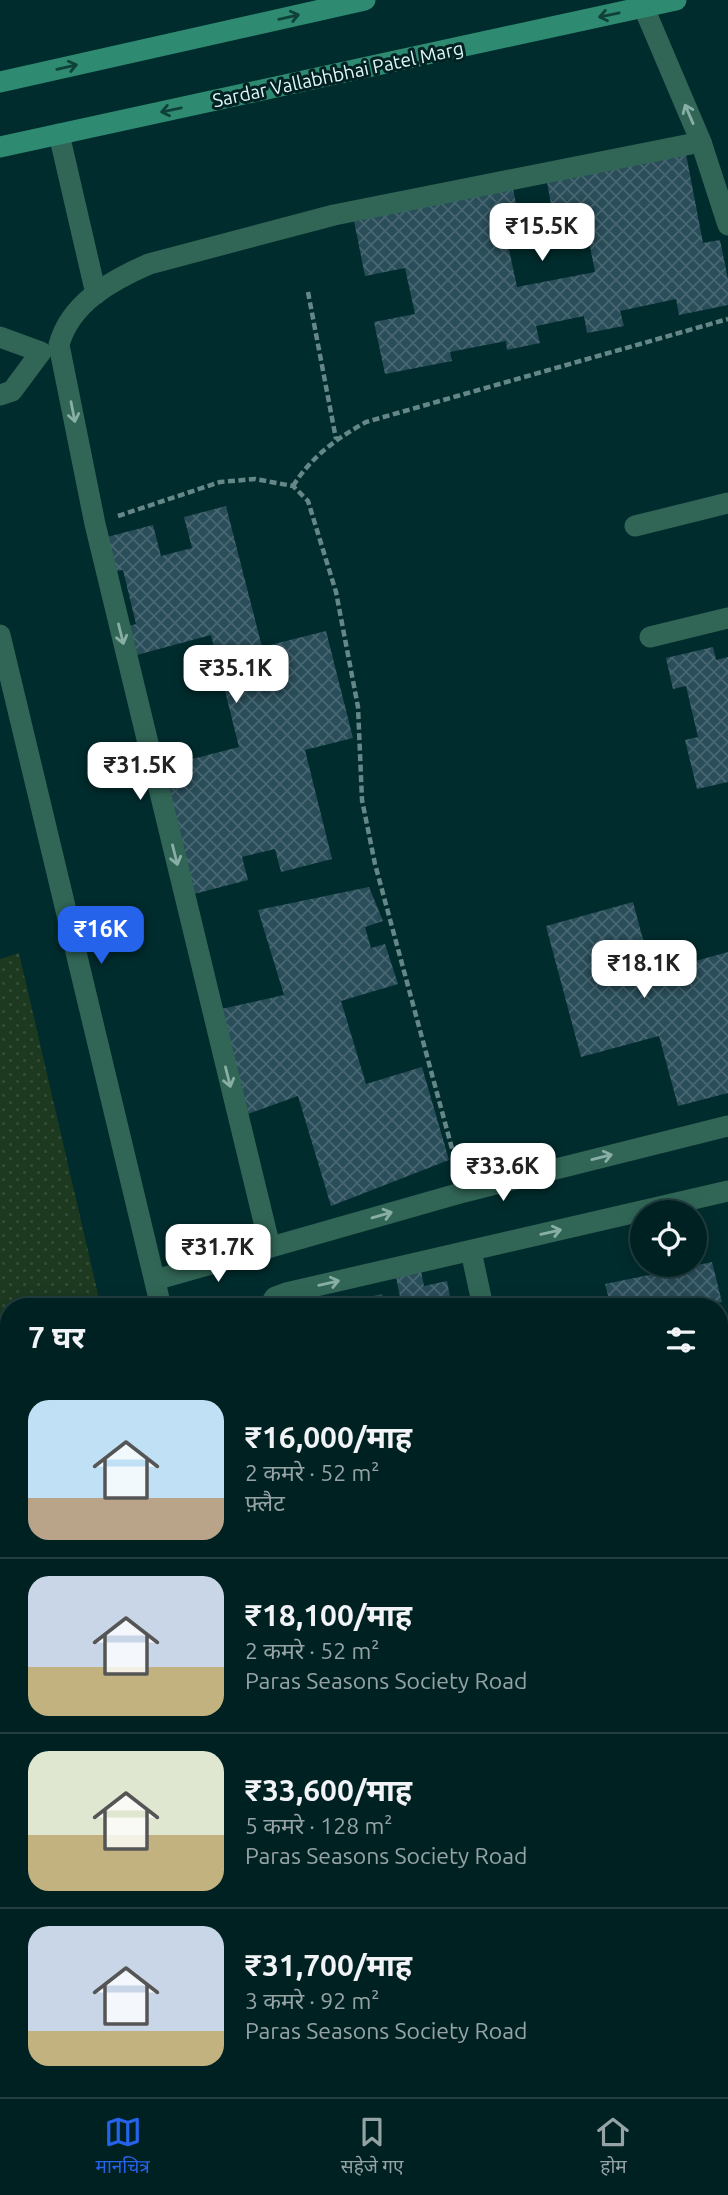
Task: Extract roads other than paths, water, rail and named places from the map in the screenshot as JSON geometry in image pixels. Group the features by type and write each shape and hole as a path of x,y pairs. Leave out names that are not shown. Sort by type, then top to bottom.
{"street":[{"path":"0,82 365,0"},
{"name":"Sardar Vallabhbhai Patel Marg","path":"0,147 676,0"},
{"path":"644,8 701,142 728,225"},
{"path":"59,134 96,294"},
{"path":"0,395 12,391 50,349 73,313 124,275 149,264 334,215 701,142"},
{"path":"0,337 50,349"},
{"path":"50,349 270,1247"},
{"path":"635,526 728,503"},
{"path":"650,637 728,618"},
{"path":"0,635 159,1298"},
{"path":"155,1280 464,1192 728,1126"},
{"path":"274,1298 286,1293 728,1191"},
{"path":"471,1251 482,1298"}]}
